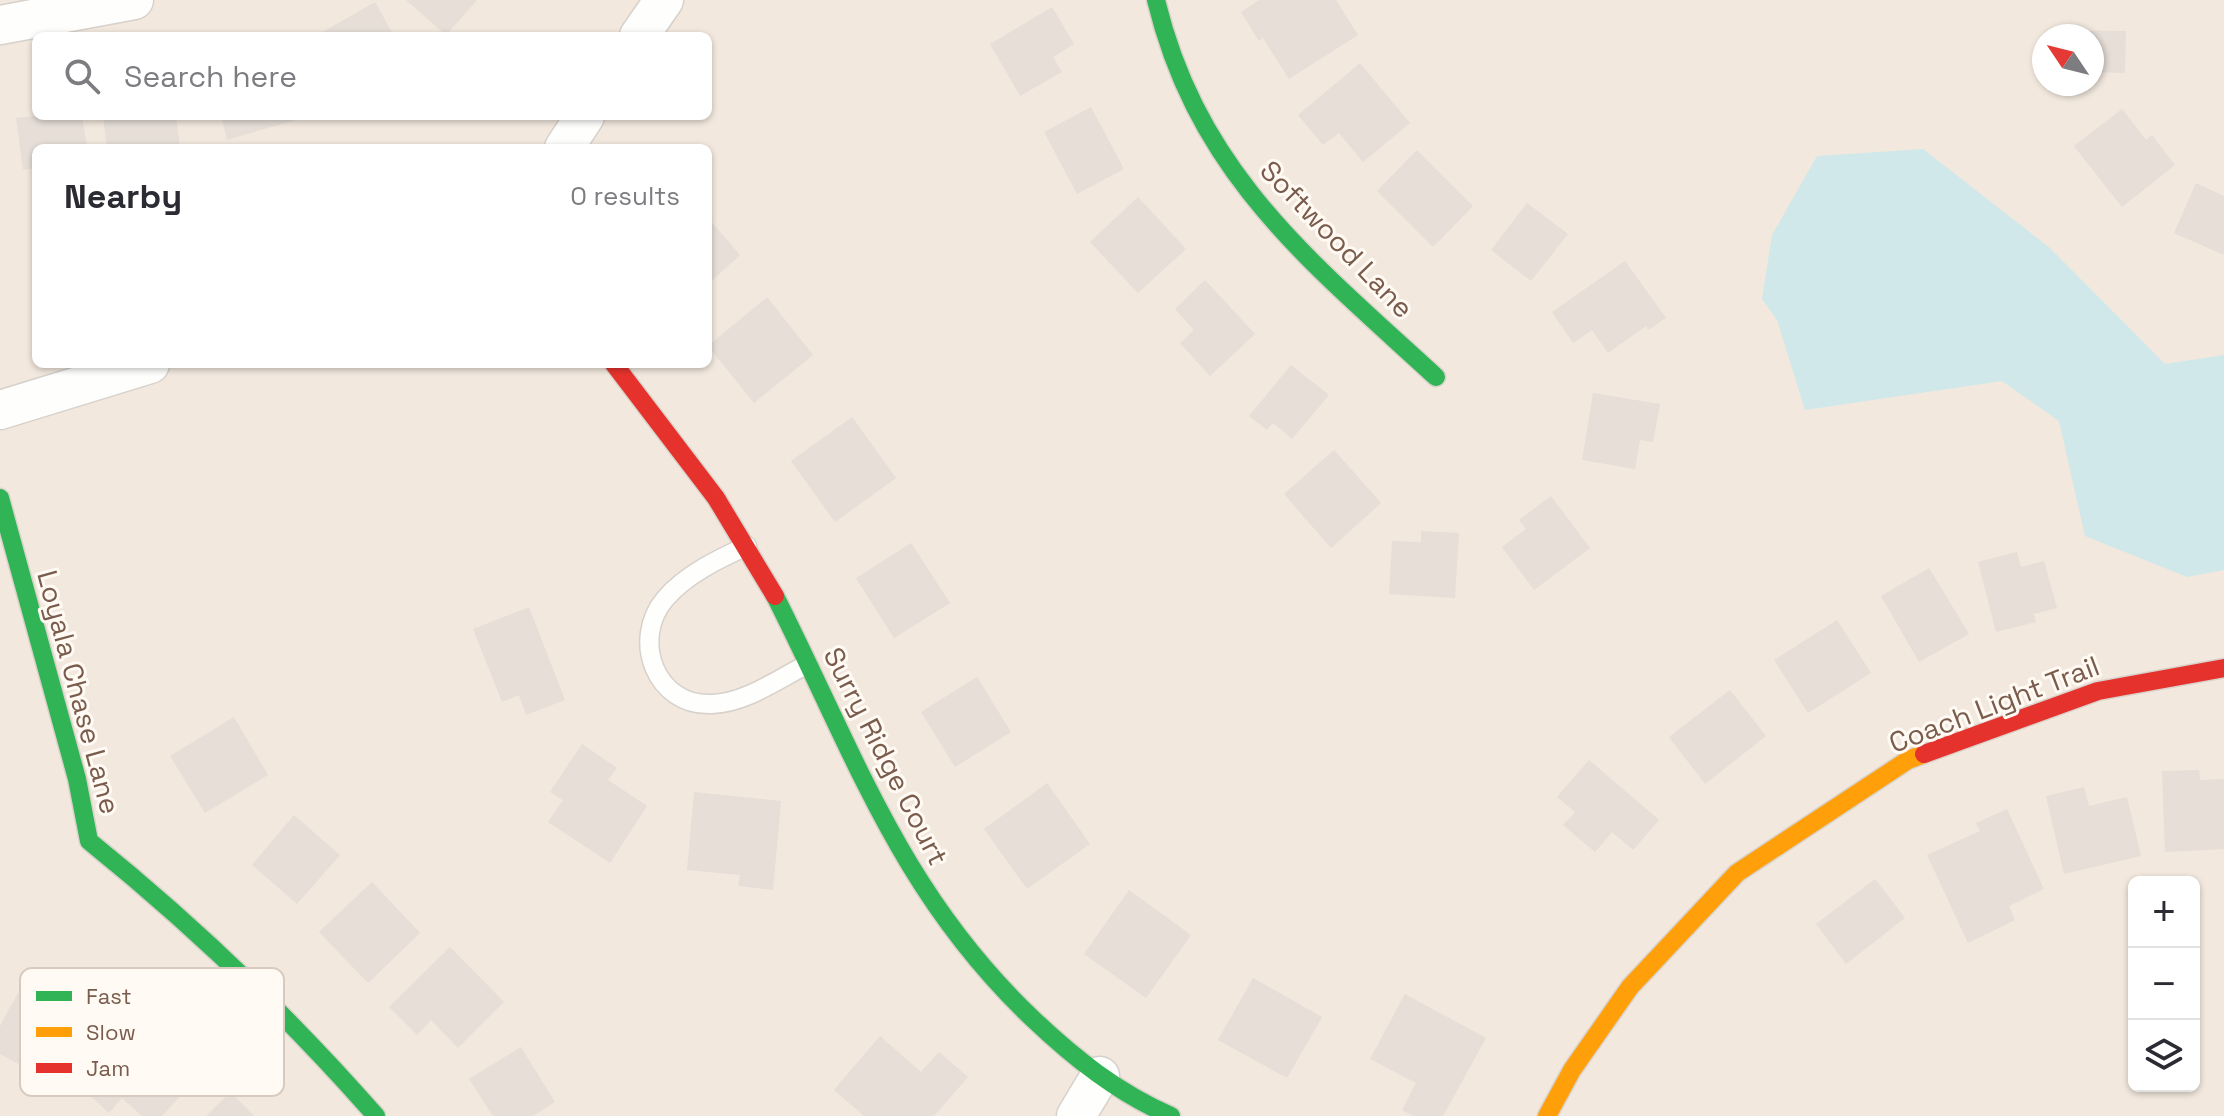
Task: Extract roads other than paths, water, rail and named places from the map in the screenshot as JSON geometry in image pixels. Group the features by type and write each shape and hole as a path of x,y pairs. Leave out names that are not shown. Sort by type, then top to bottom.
{"street":[{"path":"0,25 134,0"},
{"path":"642,32 664,0"},
{"name":"Softwood Lane","path":"1156,0 1168,46 1189,99 1227,164 1280,226 1436,377"},
{"path":"567,144 582,120"},
{"path":"0,410 137,368"},
{"name":"Surry Ridge Court","path":"617,368 698,471 747,546 924,893 962,946 1058,1044 1100,1076 1171,1116"},
{"name":"Loyala Chase Lane","path":"0,498 77,779 89,841 147,888 231,968"},
{"name":"Coach Light Trail","path":"1547,1116 1572,1070 1630,987 1737,873 1908,760 2098,691 2224,668"},
{"name":"Loyala Chase Lane","path":"284,1018 317,1049 376,1116"},
{"path":"1076,1116 1100,1076"}],"lane":[{"path":"747,546 688,579 665,598 653,618 648,640 652,670 668,689 688,700 710,705 739,699 808,664"}],"water":[{"path":"1923,149 2050,248 2165,364 2224,355 2224,570 2187,577 2085,536 2059,421 2002,381 1805,410 1777,320 1762,299 1772,235 1817,156"}]}
